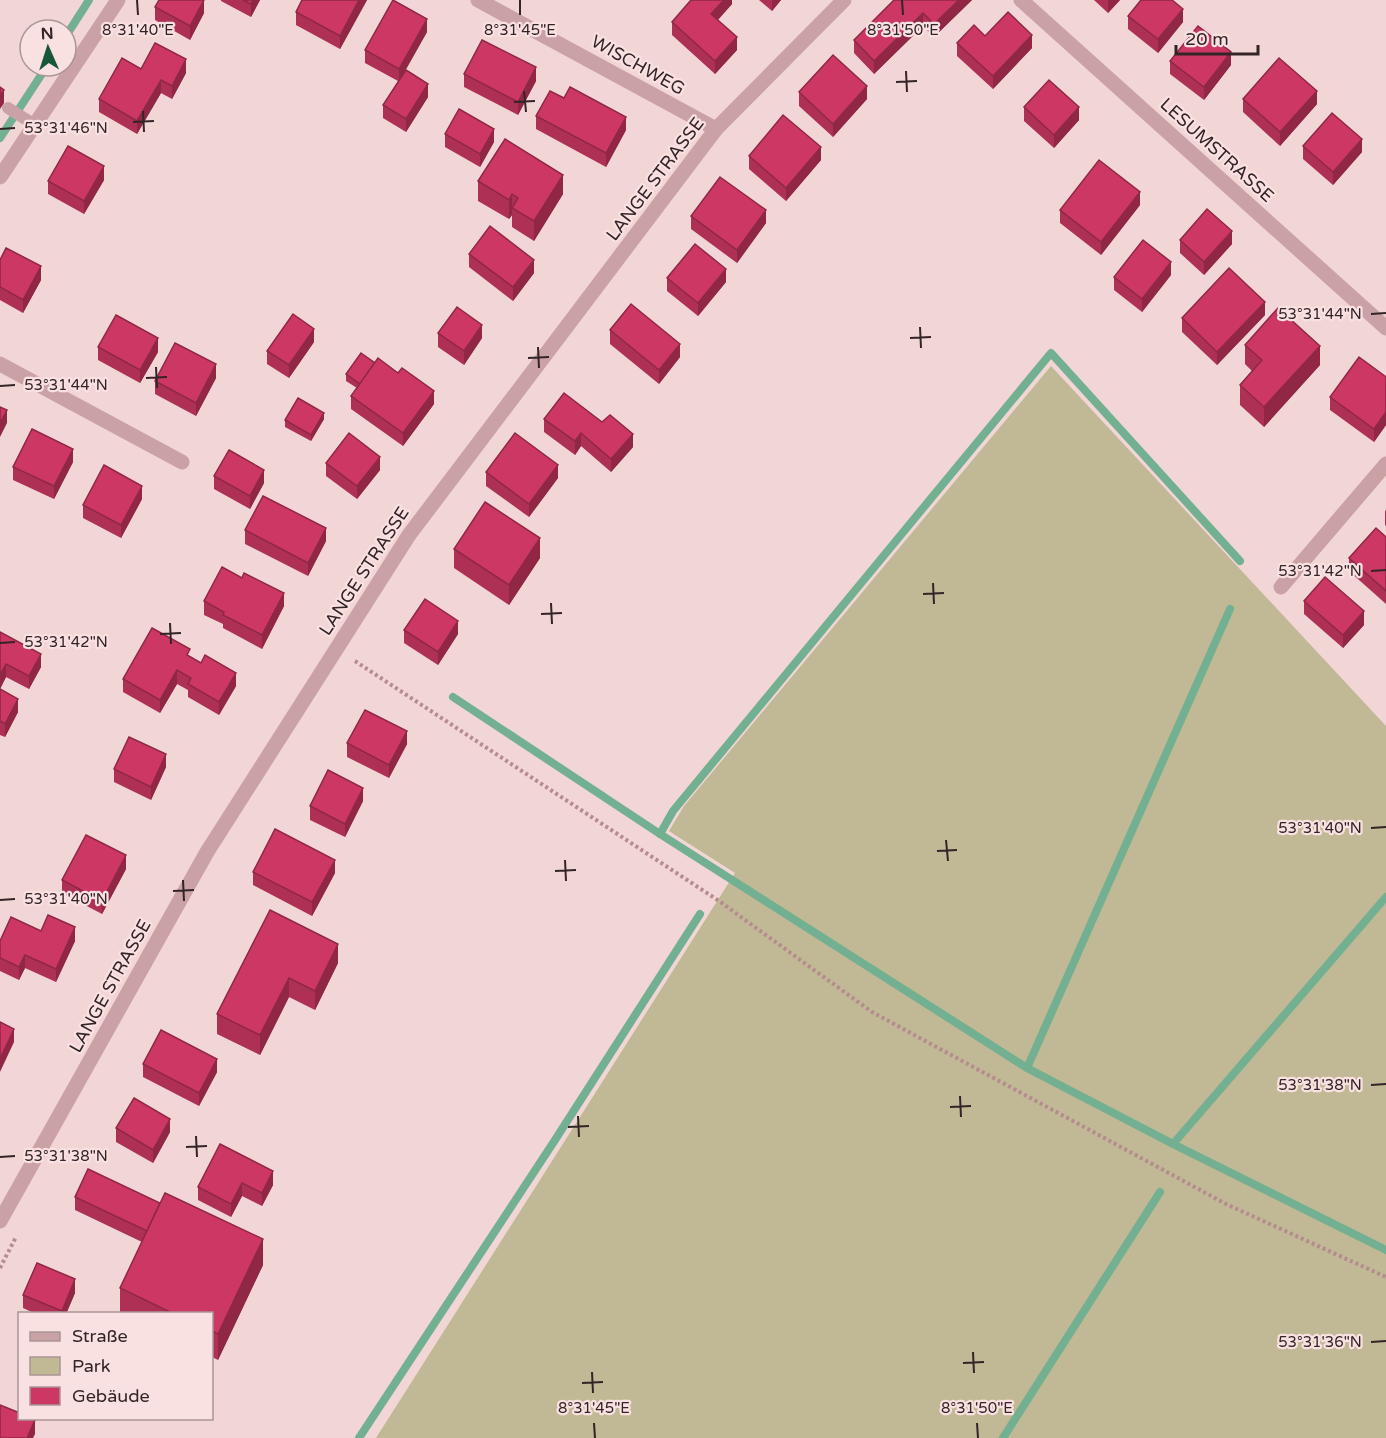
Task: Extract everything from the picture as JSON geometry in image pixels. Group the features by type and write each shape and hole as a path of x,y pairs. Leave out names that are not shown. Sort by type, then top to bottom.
{"street":[{"path":"0,177 118,0"},
{"name":"WISCHWEG","path":"478,0 716,129"},
{"name":"LANGE STRASSE","path":"0,1221 207,852 409,535 716,129 844,0"},
{"name":"LESUMSTRASSE","path":"1021,0 1386,328"},
{"path":"0,364 182,462"},
{"path":"1281,587 1386,464"}],"lane":[{"path":"8,108 35,125"}],"path":[{"path":"349,657 719,901 872,1012 1226,1204 1386,1277"},
{"path":"0,1268 16,1237"}],"green space":[{"path":"1051,366 1386,726 1386,1438 376,1438 735,873 669,831 684,806"}],"building":[{"path":"159,0 204,0 190,26 155,7"},
{"path":"302,0 359,0 340,36 296,12"},
{"path":"393,0 427,19 399,69 365,50"},
{"path":"691,0 724,0 711,14 737,37 715,61 672,22"},
{"path":"894,0 959,0 934,24 923,13 874,61 854,40"},
{"path":"1141,0 1172,0 1183,9 1158,39 1128,16"},
{"path":"1008,12 1032,35 993,76 957,43 974,25 985,36"},
{"path":"1198,26 1231,52 1204,87 1170,61"},
{"path":"482,40 536,67 518,102 464,74"},
{"path":"155,43 186,59 172,86 161,80 137,121 99,99 122,58 141,69"},
{"path":"833,55 867,86 833,124 799,92"},
{"path":"1279,58 1317,91 1280,132 1243,99"},
{"path":"406,70 428,84 406,119 383,105"},
{"path":"1049,80 1079,107 1054,135 1024,107"},
{"path":"570,87 626,117 606,153 536,116 550,91 564,98"},
{"path":"459,109 494,129 480,154 445,134"},
{"path":"1332,113 1362,139 1333,172 1303,146"},
{"path":"783,115 821,147 786,188 749,156"},
{"path":"505,139 563,175 534,221 512,208 518,198 512,194 509,200 478,181"},
{"path":"68,146 104,166 84,201 48,181"},
{"path":"1099,160 1140,192 1101,242 1060,210"},
{"path":"720,177 766,210 737,250 691,216"},
{"path":"1207,209 1232,231 1204,262 1180,240"},
{"path":"490,226 534,260 513,287 469,254"},
{"path":"1143,240 1171,262 1142,299 1114,277"},
{"path":"695,244 726,269 698,303 667,278"},
{"path":"6,248 41,266 23,300 0,287 0,260"},
{"path":"1229,268 1265,302 1217,352 1182,318"},
{"path":"631,304 680,344 659,370 610,330"},
{"path":"457,307 482,325 464,351 438,333"},
{"path":"1278,308 1320,346 1264,407 1240,385 1262,360 1245,345"},
{"path":"293,314 314,329 289,365 267,351"},
{"path":"116,315 158,338 140,370 98,347"},
{"path":"175,343 216,364 196,403 155,381"},
{"path":"361,353 375,363 360,384 346,374"},
{"path":"1359,357 1386,377 1386,412 1374,429 1330,397"},
{"path":"378,358 398,373 402,368 434,391 403,433 351,396"},
{"path":"564,393 602,422 610,415 633,434 611,459 581,433 575,441 544,419"},
{"path":"298,398 324,413 311,435 285,420"},
{"path":"0,407 7,410 0,423"},
{"path":"32,429 73,449 54,486 13,467"},
{"path":"349,433 380,457 357,486 326,463"},
{"path":"515,433 558,465 529,504 486,472"},
{"path":"229,450 264,470 250,496 214,476"},
{"path":"104,465 142,486 121,525 83,505"},
{"path":"263,496 326,528 308,563 245,530"},
{"path":"485,502 540,538 509,585 454,549"},
{"path":"1376,528 1386,537 1386,591 1349,558"},
{"path":"222,567 242,578 244,573 284,593 262,635 223,615 224,612 204,601"},
{"path":"1325,577 1364,611 1343,635 1304,601"},
{"path":"425,599 458,621 438,652 404,630"},
{"path":"152,628 190,649 187,655 201,663 205,655 236,673 219,702 188,684 191,678 177,670 160,700 123,679"},
{"path":"0,632 41,654 29,676 6,664 0,675"},
{"path":"0,689 18,699 5,724 0,721"},
{"path":"365,710 407,731 389,765 347,743"},
{"path":"129,737 166,754 151,787 114,769"},
{"path":"328,770 363,788 345,824 310,806"},
{"path":"275,829 335,860 312,902 253,872"},
{"path":"86,835 126,855 102,901 62,880"},
{"path":"270,910 338,944 315,991 289,978 260,1035 217,1014"},
{"path":"48,915 75,927 56,969 25,955 19,967 0,958 0,941 11,917 41,931"},
{"path":"0,1022 14,1029 0,1059"},
{"path":"161,1030 217,1059 199,1093 143,1064"},
{"path":"134,1098 170,1119 153,1150 116,1128"},
{"path":"220,1144 273,1171 262,1193 242,1183 231,1204 198,1187"},
{"path":"88,1169 160,1203 147,1231 75,1197"},
{"path":"165,1193 263,1239 218,1334 213,1332 213,1312 170,1312 120,1288"},
{"path":"37,1263 75,1279 62,1311 23,1295"},
{"path":"0,1405 18,1412 18,1420 35,1420 27,1438 0,1438"}],"waterway":[{"path":"78,18 89,0"},
{"path":"0,138 39,78"},
{"path":"660,834 673,811 1051,353 1240,561"},
{"path":"1027,1068 1230,609"},
{"path":"453,697 660,834 1027,1068 1386,1250"},
{"path":"1173,1144 1386,897"},
{"path":"359,1438 700,914"},
{"path":"1003,1438 1160,1192"}]}
